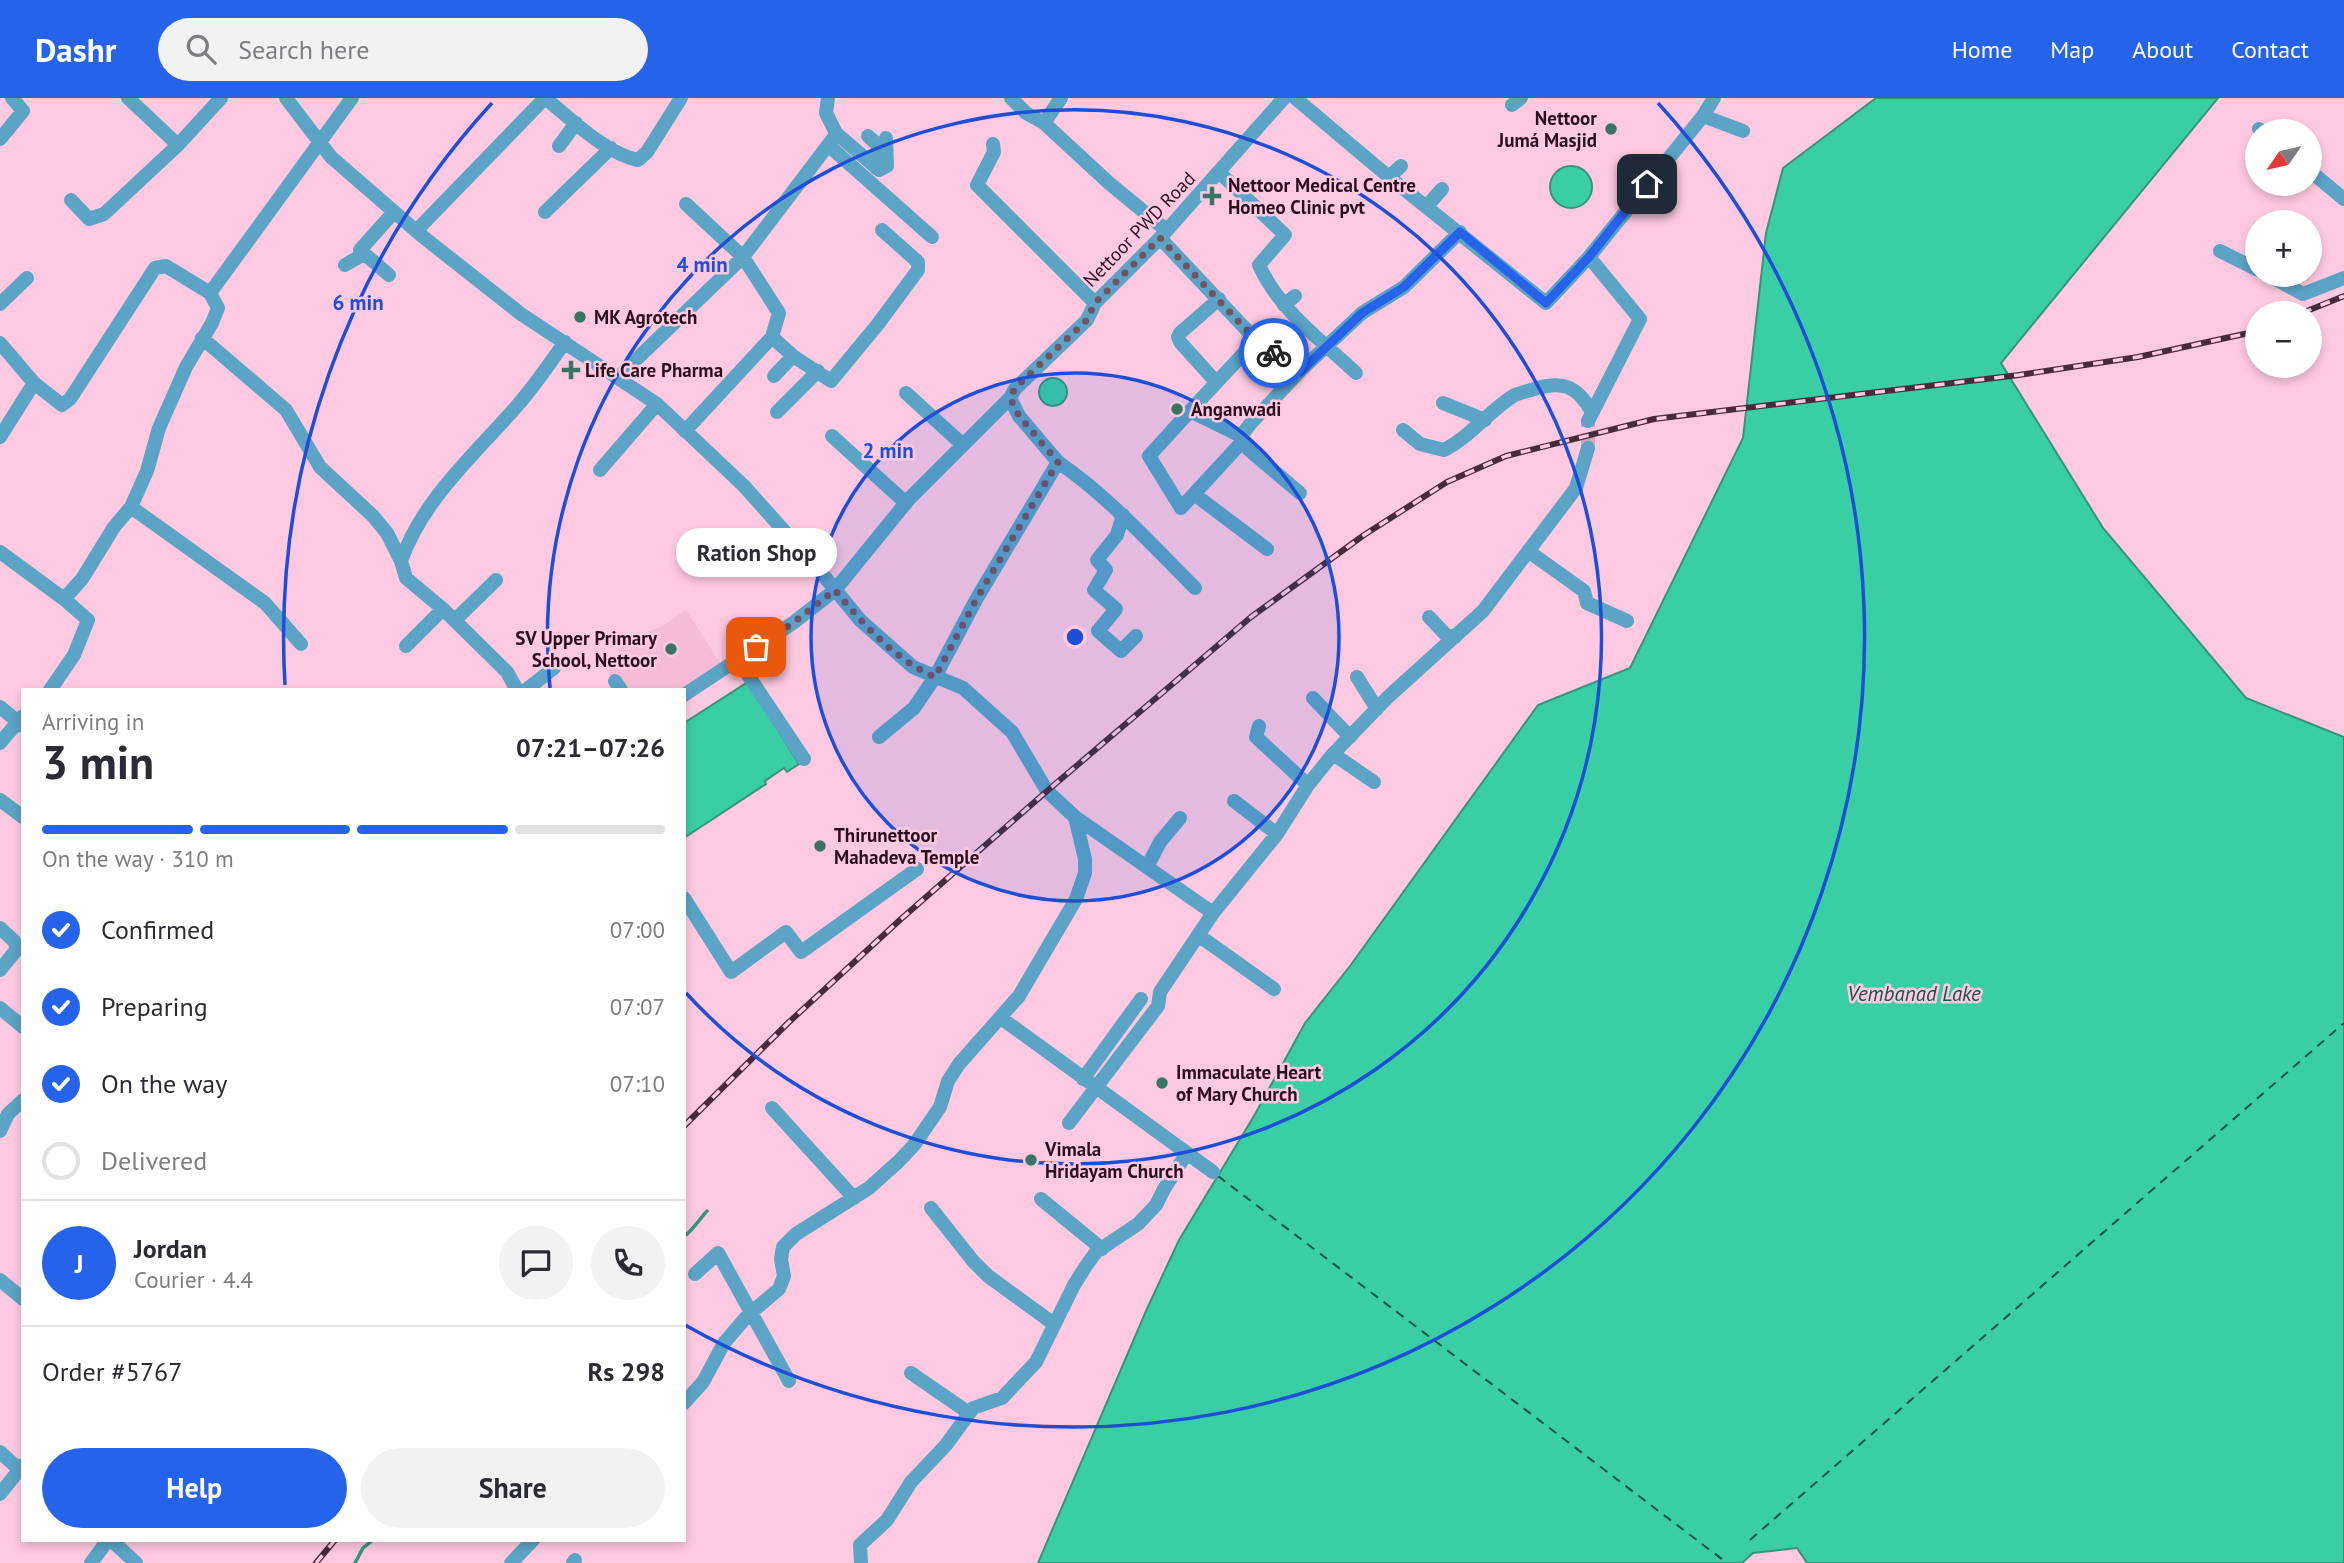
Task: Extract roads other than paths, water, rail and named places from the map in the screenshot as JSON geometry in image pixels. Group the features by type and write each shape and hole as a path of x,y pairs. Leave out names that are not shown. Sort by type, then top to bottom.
{"street":[{"path":"0,139 23,110 12,98"},
{"path":"128,98 178,145"},
{"path":"71,200 89,219 104,214 178,145 221,98"},
{"path":"286,98 331,157 416,231 521,313 657,404 744,486 860,620 913,667 963,688 1012,732 1046,791 1075,817 1213,913"},
{"path":"210,293 352,98"},
{"path":"416,231 545,98 611,148 638,160 647,152 681,98"},
{"path":"828,98 826,113 832,139 932,237"},
{"path":"1011,98 1026,113 1044,123 1163,234 1256,340 1300,372"},
{"path":"1044,123 1061,98"},
{"name":"Nettoor PWD Road","path":"686,694 793,623 835,590 906,503 1010,398 1015,388 1087,320 1095,303 1220,173 1284,98"},
{"path":"1295,98 1460,232 1479,259 1546,303 1589,257 1703,116 1714,98"},
{"path":"1703,116 1743,131"},
{"path":"559,146 576,123"},
{"path":"868,136 878,145 876,167"},
{"path":"832,139 879,170 887,166 886,138"},
{"path":"618,377 743,257 832,139"},
{"path":"993,144 994,152 977,185 1095,303"},
{"path":"545,212 611,148"},
{"path":"1389,177 1401,166"},
{"path":"1220,173 1285,235 1259,265 1265,278 1290,300 1327,345 1356,373"},
{"path":"2322,181 2344,199"},
{"path":"1427,206 1442,189"},
{"path":"685,430 772,337 779,313 743,257 686,204"},
{"path":"389,275 360,250 394,212"},
{"path":"772,337 793,356 831,381 918,270 918,262 882,230"},
{"path":"1256,340 1149,456 1181,508 1327,345 1362,313 1404,287 1460,232"},
{"path":"2220,251 2245,264"},
{"path":"345,265 364,254"},
{"path":"1403,430 1420,444 1444,450 1469,435 1515,395 1548,385 1565,385 1582,395 1590,417 1640,319 1589,257"},
{"path":"0,343 34,383 62,405 70,399 155,268 166,266 210,293 218,308 159,428 147,471 131,507 114,527 82,579 64,599"},
{"path":"0,304 27,278"},
{"path":"2322,287 2344,278"},
{"path":"2290,287 2303,294 2321,287"},
{"path":"1216,382 1178,337 1180,332 1219,299"},
{"path":"202,338 286,410 320,467 373,516 387,533 406,578 443,608 507,672 516,688"},
{"path":"401,561 408,543 443,486 519,403 565,342"},
{"path":"774,376 793,356"},
{"path":"777,412 818,371"},
{"path":"0,436 34,383"},
{"path":"906,393 962,445"},
{"path":"1010,398 1019,416 1058,462 1082,478 1123,515 1195,588"},
{"path":"1443,403 1485,420"},
{"path":"600,470 657,404"},
{"path":"1190,411 1241,440 1300,493"},
{"path":"832,436 906,503"},
{"path":"1069,1123 1158,1006 1160,992 1198,935 1277,834 1308,785 1333,754 1377,709 1483,611 1576,488 1588,448"},
{"path":"879,737 914,708 935,677 977,598 1058,462"},
{"path":"1194,494 1266,549"},
{"path":"131,507 265,603 301,644"},
{"path":"1123,515 1117,535 1097,560 1107,570 1094,590 1116,609 1098,631 1121,651 1136,636"},
{"path":"1528,551 1584,591 1587,603 1627,621"},
{"path":"0,552 88,620 74,655 51,688"},
{"path":"455,620 496,580"},
{"path":"406,646 443,608"},
{"path":"1429,617 1446,635 1455,637"},
{"path":"738,660 804,759"},
{"path":"529,688 554,668"},
{"path":"1357,677 1377,709"},
{"path":"1313,698 1350,737"},
{"path":"0,707 21,721 0,743"},
{"path":"1259,726 1256,737 1308,785"},
{"path":"1333,754 1374,782"},
{"path":"0,800 21,816"},
{"path":"1234,801 1277,834"},
{"path":"686,1401 703,1382 724,1343 750,1313 779,1289 784,1276 781,1259 783,1247 796,1234 854,1198 889,1170 914,1145 940,1107 948,1080 959,1064 1001,1018 1035,970 1076,899 1085,873 1085,859 1075,817"},
{"path":"1147,867 1160,842 1180,818"},
{"path":"686,901 731,972 786,932 801,952 917,869"},
{"path":"0,928 17,945 16,953 0,970"},
{"path":"1198,935 1274,989"},
{"path":"1083,1079 1141,999"},
{"path":"0,1008 21,1025"},
{"path":"1001,1018 1213,1171"},
{"path":"2,1125 8,1114 21,1102"},
{"path":"772,1108 854,1198"},
{"path":"861,1563 860,1545 887,1520 911,1482 946,1446 973,1408 1002,1398 1036,1363 1074,1285 1096,1252 1138,1224 1156,1205 1187,1153"},
{"path":"1041,1199 1102,1249"},
{"path":"932,1208 981,1269 1054,1324"},
{"path":"695,1274 718,1252 789,1381"},
{"path":"0,1280 21,1297"},
{"path":"911,1373 969,1413"},
{"path":"0,1452 21,1468"},
{"path":"0,1494 21,1470"},
{"path":"91,1563 108,1542"},
{"path":"112,1542 136,1563"},
{"path":"511,1563 531,1542"}],"water":[{"name":"Vembanad Lake","path":"1876,98 2218,98 2001,363 2103,528 2246,698 2344,737 2344,1563 1807,1563 1797,1548 1753,1553 1742,1563 1038,1563 1179,1240 1254,1116 1305,1023 1350,966 1538,705 1630,668 1743,438 1766,233 1783,168"},
{"path":"1571,166 1586,172 1592,187 1586,202 1571,208 1556,202 1550,187 1556,172"},
{"path":"1053,378 1063,382 1067,392 1063,402 1053,406 1043,402 1039,392 1043,382"},
{"path":"748,682 799,764 787,772 784,768 765,781 766,784 686,837 686,722"}],"waterway":[{"path":"686,1235 707,1211"},
{"path":"355,1563 363,1548 370,1542"}],"tunnel":[{"path":"1588,421 1588,448"}],"railway":[{"path":"2322,305 2344,296"},
{"path":"686,1124 788,1023 901,919 1251,617 1364,535 1447,482 1506,456 1654,419 2019,375 2138,357 2245,334"},
{"path":"316,1563 333,1542"}],"place":[{"name":"Nettoor Jumá Masjid","path":"1611,129"},
{"name":"Nettoor Medical Centre Homeo Clinic pvt","path":"1212,196"},
{"name":"MK Agrotech","path":"580,317"},
{"name":"Life Care Pharma","path":"571,370"},
{"name":"Anganwadi","path":"1177,409"},
{"name":"Ration Shop","path":"756,647"},
{"name":"SV Upper Primary School, Nettoor","path":"671,649"},
{"name":"Thirunettoor Mahadeva Temple","path":"820,846"},
{"name":"Immaculate Heart of Mary Church","path":"1162,1083"},
{"name":"Vimala Hridayam Church","path":"1031,1160"}]}
